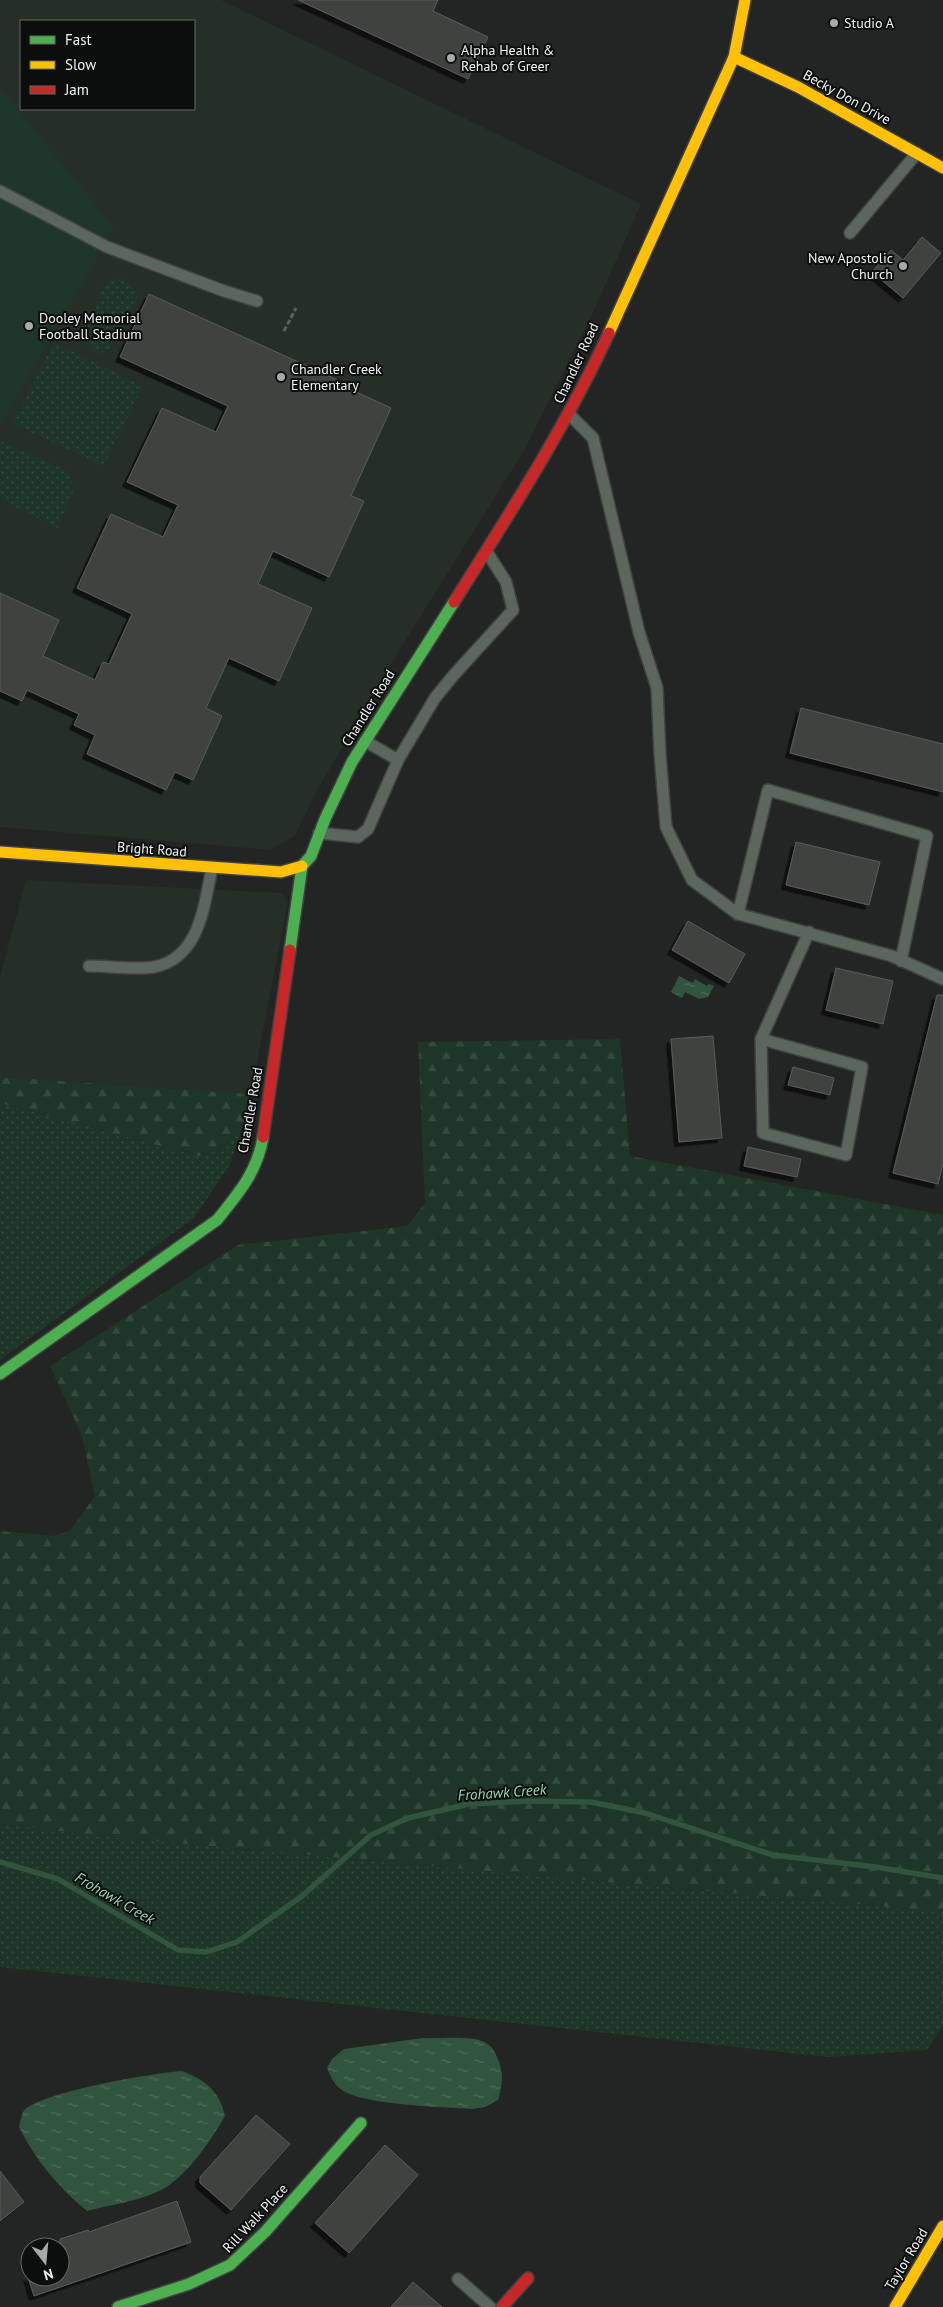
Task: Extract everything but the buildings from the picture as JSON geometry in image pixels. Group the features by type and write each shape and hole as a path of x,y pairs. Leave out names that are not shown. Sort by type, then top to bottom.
{"street":[{"name":"Chandler Road","path":"0,1374 196,1237 228,1209 244,1187 255,1165 262,1142 302,866 311,856 337,792 365,741 528,485 583,389 734,57 745,0"},
{"name":"Becky Don Drive","path":"734,57 798,87 943,168"},
{"name":"Bright Road","path":"0,852 281,872 302,866"},
{"name":"Rill Walk Place","path":"118,2307 189,2284 230,2266 265,2232 361,2123"},
{"name":"Taylor Road","path":"895,2307 943,2226"},
{"path":"502,2307 528,2278"}],"lane":[{"path":"850,234 917,153"},
{"path":"0,191 107,247 224,291 257,301"},
{"path":"569,414 593,438 639,632 657,688 666,827 692,880 738,914 892,956 943,979"},
{"path":"319,833 358,837 368,829 398,760 435,698 513,610 506,582 486,550"},
{"path":"365,741 398,760"},
{"path":"738,914 768,790 918,833 927,836 901,961"},
{"path":"89,966 154,967 171,961 184,950 197,933 212,868"},
{"path":"762,1039 862,1067 846,1154 763,1133 762,1039 809,932"},
{"path":"458,2279 490,2307"}],"path":[{"path":"284,331 296,308"}],"shaded area":[{"name":"Chandler Creek Elementary","path":"0,0 221,0 641,204 597,304 525,449 399,651 316,792 295,836 270,850 0,827"},
{"path":"26,880 282,893 288,901 251,1094 0,1077 0,977"}],"green space":[{"name":"Dooley Memorial Football Stadium","path":"0,88 114,228 1,424 0,424"},
{"path":"121,278 135,289 138,297 133,307 127,310 124,326 120,333 113,337 110,349 101,353 92,351 88,343 87,330 92,312 99,302 102,287 110,281"},
{"path":"54,342 143,386 104,466 13,424"},
{"path":"0,441 69,472 74,489 58,528 0,499"},
{"path":"620,1039 630,1156 943,1215 943,1912 120,1838 0,1824 0,1531 53,1536 70,1531 95,1496 82,1436 50,1366 238,1245 407,1226 425,1203 418,1042"},
{"path":"0,1077 251,1094 244,1122 220,1150 199,1156 0,1103"},
{"path":"0,1103 199,1156 220,1150 244,1122 229,1166 194,1218 0,1360"},
{"path":"0,1824 120,1838 943,1912 943,2026 927,2050 828,2057 0,1967"}],"water":[{"path":"679,976 693,983 695,979 707,986 709,984 714,986 708,997 699,999 685,992 682,998 671,992"},
{"path":"423,2038 473,2039 488,2045 495,2054 502,2071 498,2100 485,2107 472,2109 367,2099 352,2095 339,2088 327,2068 332,2059 344,2049"},
{"path":"182,2071 198,2078 210,2087 219,2099 225,2116 196,2159 178,2178 159,2191 142,2198 87,2211 48,2173 19,2127 23,2112 50,2097 148,2075"}],"waterway":[{"name":"Frohawk Creek","path":"0,1862 58,1879 178,1950 206,1952 237,1942 302,1896 371,1835 408,1818 469,1804 527,1801 591,1802 645,1813 773,1855 876,1867 943,1878"}],"traffic: fast":[{"path":"290,950 302,866 311,856 325,819 352,762 454,602"},
{"path":"0,1374 217,1220 246,1182 257,1161 263,1137"},
{"path":"118,2307 189,2284 230,2265 265,2232 361,2123"}],"traffic: slow":[{"path":"609,333 734,57 745,0"},
{"path":"734,57 798,87 943,168"},
{"path":"0,852 281,872 302,866"},
{"path":"895,2307 943,2226"}],"traffic: jam":[{"path":"454,602 516,503 555,436 574,403 609,333"},
{"path":"263,1137 290,950"},
{"path":"502,2307 528,2278"}],"place":[{"name":"Studio A","path":"834,23"},
{"name":"Alpha Health & Rehab of Greer","path":"451,58"},
{"name":"New Apostolic Church","path":"903,266"},
{"name":"Dooley Memorial Football Stadium","path":"29,326"},
{"name":"Chandler Creek Elementary","path":"281,377"}]}
